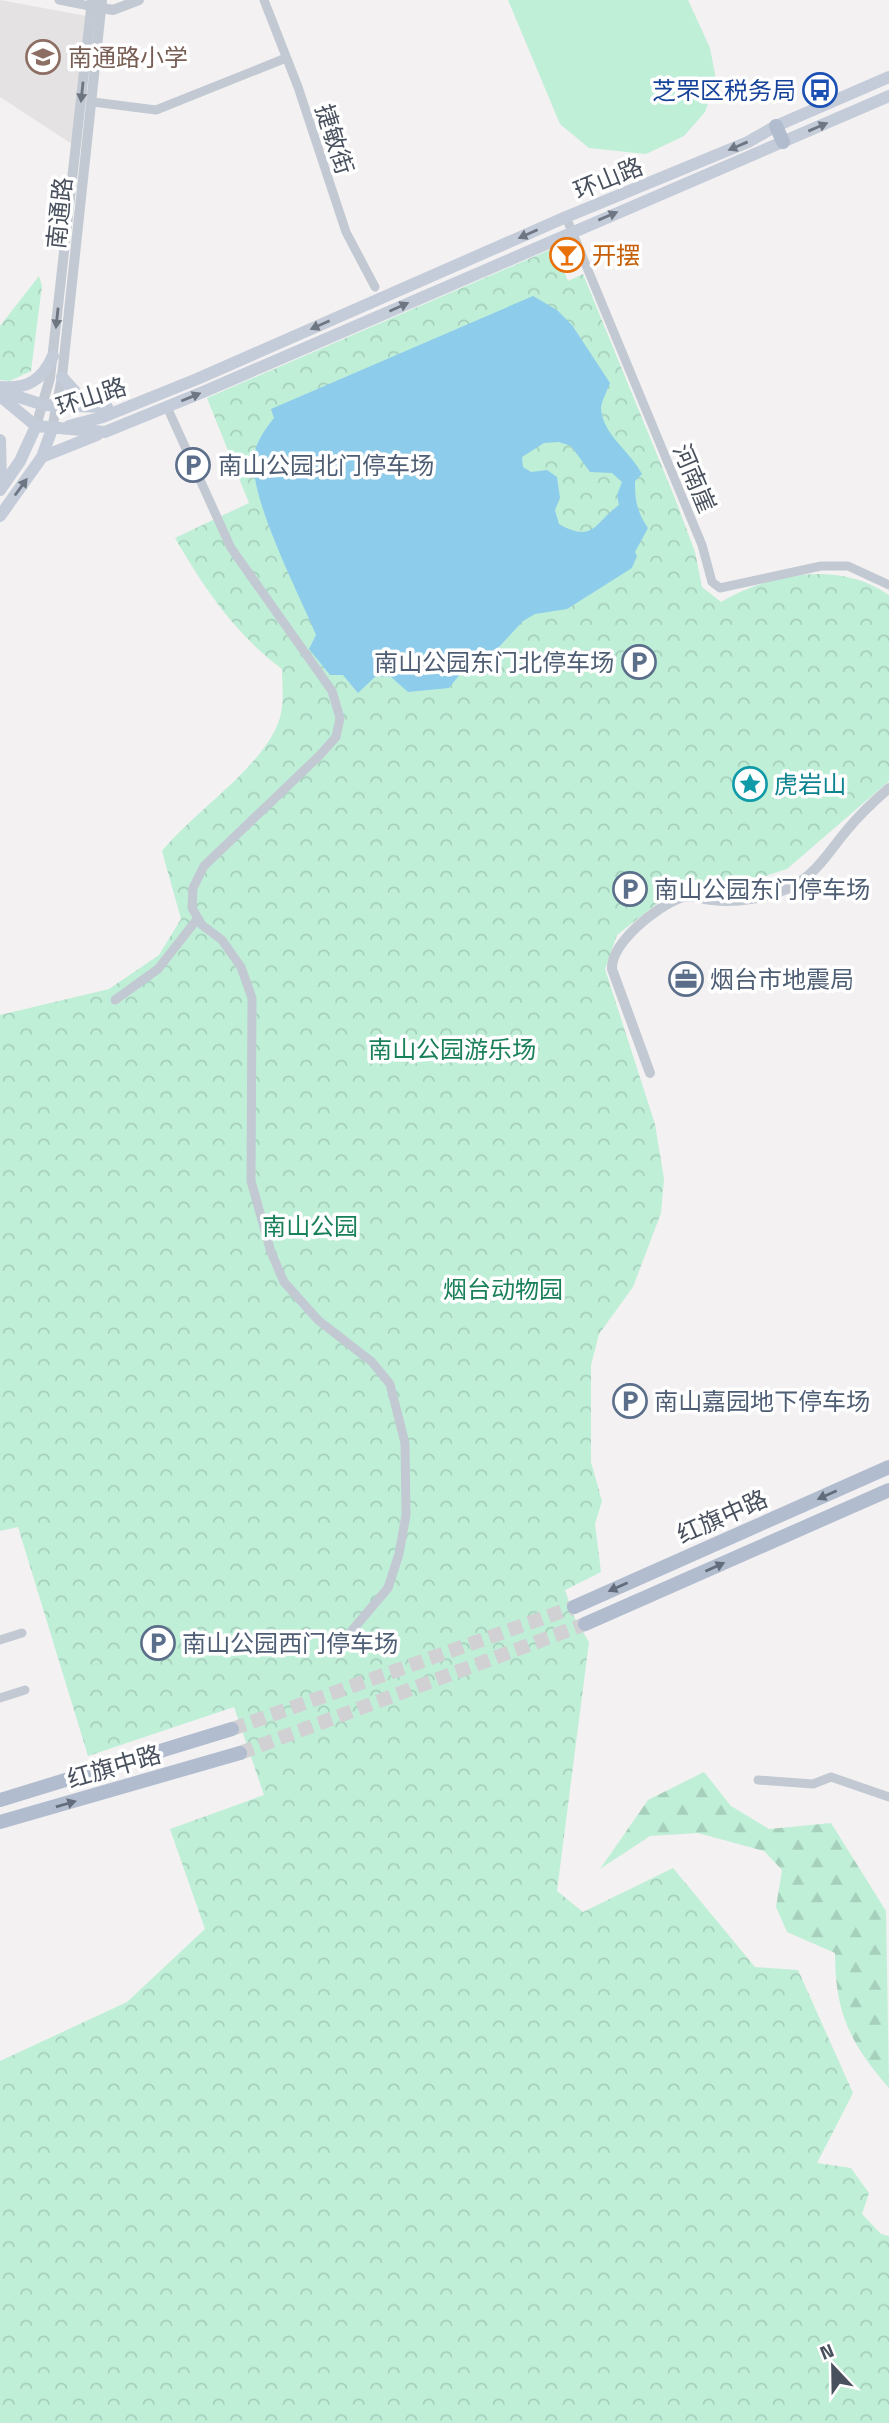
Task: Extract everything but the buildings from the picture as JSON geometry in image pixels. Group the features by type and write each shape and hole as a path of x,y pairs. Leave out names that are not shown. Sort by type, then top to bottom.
{"main road":[{"name":"环山路","path":"52,429 85,424 124,408 566,217 748,142 776,126 889,75"},
{"name":"环山路","path":"52,429 105,432 889,96"},
{"path":"776,126 783,142"},
{"path":"0,389 16,388 38,380 46,373 53,356"},
{"path":"62,377 77,394 91,404 107,407"},
{"name":"环山路","path":"0,389 51,406 124,408"},
{"path":"0,397 36,426 52,429 43,457 0,516"},
{"path":"0,489 20,461 36,426"},
{"path":"43,457 105,432"},
{"path":"0,440 3,471 0,489"},
{"name":"红旗中路","path":"574,1607 889,1467"},
{"name":"红旗中路","path":"585,1624 889,1490"},
{"name":"红旗中路","path":"0,1800 232,1729"},
{"name":"红旗中路","path":"0,1822 240,1754"},
{"path":"0,1794 22,1793"}],"street":[{"path":"59,0 97,4 113,10 139,0"},
{"name":"捷敏街","path":"264,0 346,232 375,286"},
{"path":"36,426 51,406 53,356 97,4"},
{"name":"南通路","path":"52,429 51,406 62,377 93,102 97,4"},
{"path":"93,102 156,110 286,58"},
{"name":"河南崖","path":"566,217 702,545 712,582 720,588 821,566 848,566 889,585"},
{"path":"167,407 230,548 313,660 332,691 340,718 336,737 319,757 204,866 193,888 192,908 202,925 222,940 241,967 252,998 251,1181 271,1252 285,1282 318,1320 372,1362 390,1384 405,1443 406,1515 399,1554 388,1588 349,1634"},
{"path":"650,1073 612,969 613,957 619,946 649,918 680,898 729,901 766,896 792,887 812,873 860,815 889,788"},
{"path":"115,1000 158,969 198,918"},
{"path":"0,1640 22,1633"},
{"path":"0,1698 25,1690"},
{"path":"758,1780 813,1784 831,1777 889,1797"}],"shaded area":[{"name":"南通路小学","path":"0,0 92,17 72,144 0,97"}],"green space":[{"path":"508,0 688,0 710,48 716,80 705,112 684,136 646,154 589,148 560,124"},
{"name":"南山公园","path":"554,248 568,281 583,274 676,501 695,552 702,587 721,602 761,584 783,578 827,574 849,577 889,595 889,781 787,869 756,879 709,882 667,896 617,935 605,969 655,1124 664,1179 661,1213 633,1287 599,1334 591,1365 591,1462 602,1501 595,1524 601,1572 565,1590 574,1617 589,1642 557,1891 583,1912 673,1868 755,1967 798,1970 853,2093 817,2163 851,2168 869,2193 862,2214 881,2234 889,2236 889,2423 0,2423 0,2061 127,2002 205,1929 170,1829 264,1795 234,1707 88,1756 18,1527 0,1531 0,1015 109,989 159,955 181,919 162,851 248,767 275,731 283,697 282,669 235,625 197,575 175,538 249,503 207,398"},
{"path":"39,276 42,286 31,371 10,381 0,380 0,326"},
{"path":"704,1772 731,1806 769,1829 831,1823 886,1911 889,2088 864,2056 847,2026 838,1993 835,1953 787,1932 776,1907 782,1870 764,1851 698,1833 650,1836 600,1869 648,1800"}],"water":[{"path":"533,296 557,310 572,325 610,383 601,406 603,418 612,435 642,474 635,481 635,495 641,517 648,528 635,552 637,556 632,568 567,609 535,614 523,621 488,659 469,663 449,688 408,692 391,677 376,676 358,693 343,675 330,675 309,649 316,635 265,516 254,468 256,447 274,418 271,409","holes":["559,442 571,446 590,472 612,473 622,482 617,495 619,505 587,531 571,530 559,524 555,510 560,498 557,477 547,470 531,472 523,467 522,457 544,443"]}],"tunnel":[{"path":"232,1729 574,1607"},
{"path":"240,1753 585,1624"}],"place":[{"name":"南通路小学","path":"43,57"},
{"name":"芝罘区税务局","path":"820,90"},
{"name":"开摆","path":"567,255"},
{"name":"南山公园北门停车场","path":"193,465"},
{"name":"南山公园东门北停车场","path":"639,662"},
{"name":"虎岩山","path":"750,784"},
{"name":"南山公园东门停车场","path":"630,889"},
{"name":"烟台市地震局","path":"686,979"},
{"name":"南山嘉园地下停车场","path":"630,1401"},
{"name":"南山公园西门停车场","path":"158,1643"}],"park label":[{"name":"南山公园游乐场","path":"452,1049"},
{"name":"烟台动物园","path":"503,1289"}]}
